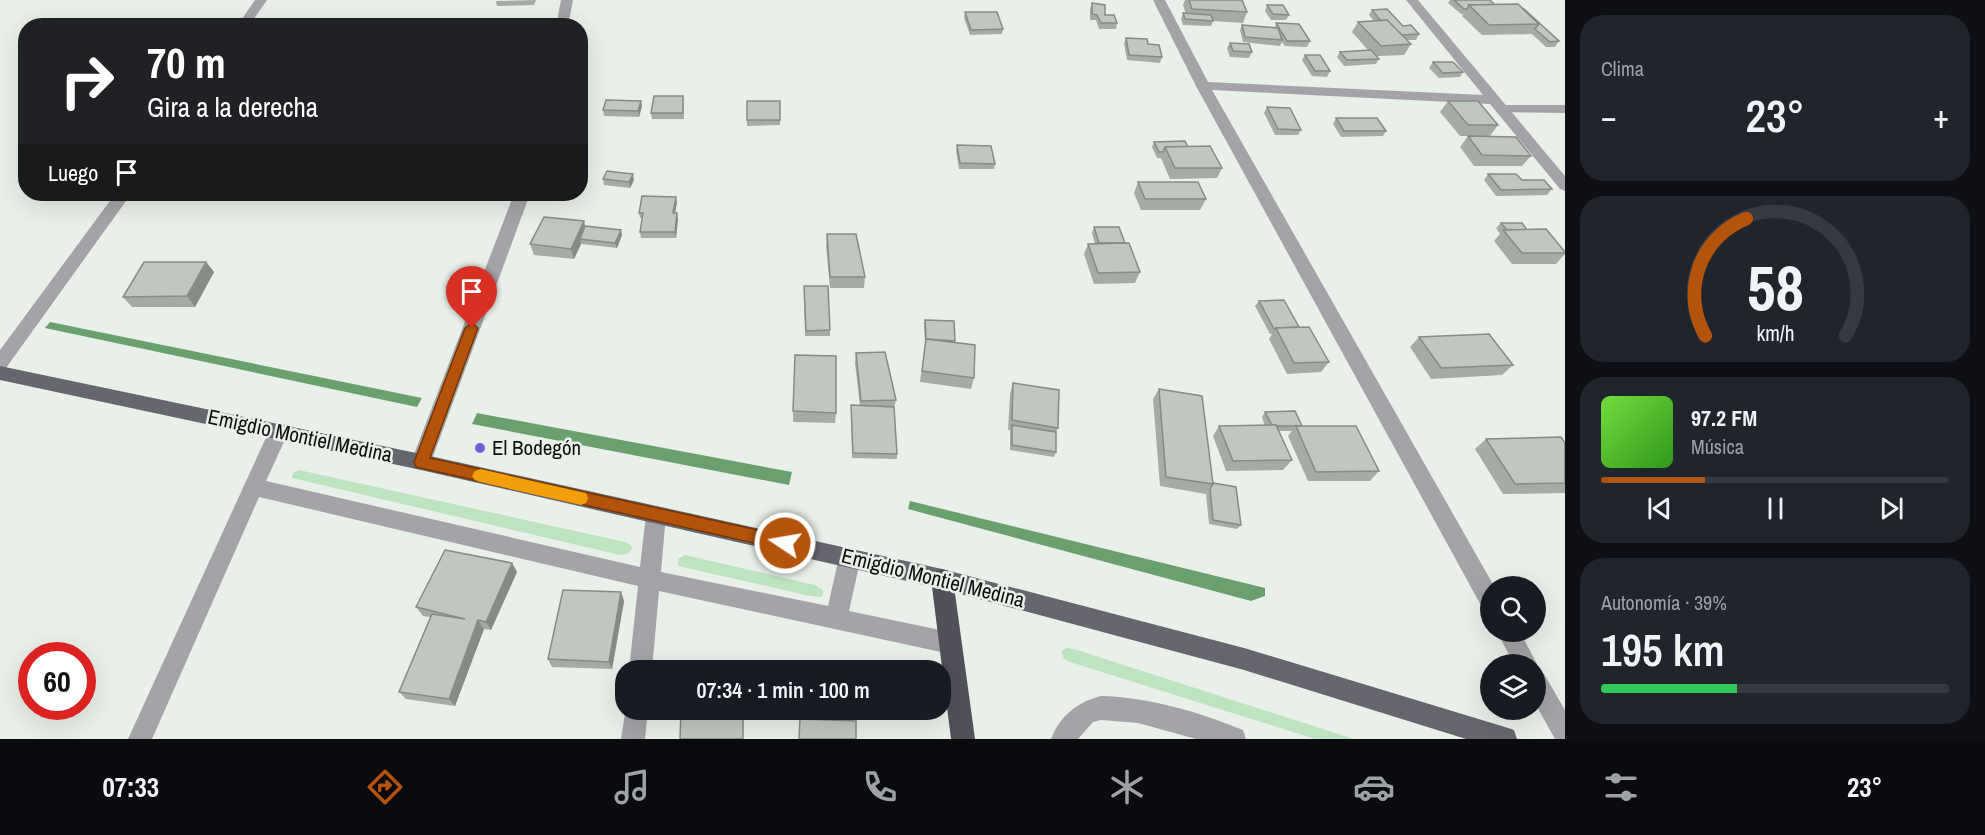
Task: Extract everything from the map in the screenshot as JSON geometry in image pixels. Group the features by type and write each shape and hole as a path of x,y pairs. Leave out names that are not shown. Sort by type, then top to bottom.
{"highway":[{"path":"942,579 963,739"}],"main road":[{"name":"Emigdio Montiel Medina","path":"0,373 422,462 942,579 1244,659 1505,739"}],"street":[{"path":"249,18 261,0"},
{"path":"564,18 567,0"},
{"path":"1159,0 1203,86 1480,582"},
{"path":"1412,0 1565,186"},
{"path":"1203,86 1565,109"},
{"path":"0,363 118,201"},
{"path":"422,462 519,201"},
{"path":"141,739 279,431"},
{"path":"254,487 649,579 950,643"},
{"path":"641,660 656,515"},
{"path":"836,618 850,557"},
{"path":"1546,700 1565,734"},
{"path":"1063,739 1088,711 1109,707 1133,710 1234,739"},
{"path":"633,739 635,720"}],"shaded area":[{"path":"50,322 422,398 417,407 45,328"},
{"path":"477,413 792,472 789,485 472,424"},
{"path":"299,470 625,542 631,545 632,549 627,554 620,555 292,478 293,473"},
{"path":"910,501 1265,588 1265,596 1251,601 908,509"},
{"path":"685,555 815,585 823,590 823,594 821,597 810,596 678,566 678,559"},
{"path":"1067,648 1354,739 1315,739 1070,662 1064,659 1061,651"}],"building":[{"path":"1189,0 1242,0 1247,12 1192,9"},
{"path":"1454,0 1490,0 1495,5 1469,5 1467,9 1464,9"},
{"path":"1092,3 1105,5 1105,15 1114,15 1117,23 1101,23 1097,15 1092,14"},
{"path":"1518,4 1539,24 1489,25 1469,5"},
{"path":"1267,5 1283,5 1289,15 1273,14"},
{"path":"1387,9 1403,26 1411,25 1419,34 1401,35 1387,20 1381,21 1372,10"},
{"path":"1523,9 1559,41 1550,42 1535,29 1539,24"},
{"path":"965,12 997,12 1003,29 971,30"},
{"path":"1183,13 1211,15 1213,21 1185,19"},
{"path":"1387,20 1411,44 1381,46 1358,22"},
{"path":"1276,23 1299,24 1310,41 1287,41"},
{"path":"1242,25 1278,28 1282,40 1245,37"},
{"path":"1126,38 1147,39 1148,44 1159,45 1162,57 1129,55"},
{"path":"1230,43 1249,44 1252,52 1233,51"},
{"path":"1371,50 1379,59 1347,60 1340,52"},
{"path":"1305,55 1320,55 1330,71 1315,71"},
{"path":"1433,62 1453,62 1463,72 1443,73"},
{"path":"654,96 683,96 683,113 651,113"},
{"path":"606,100 641,101 638,111 603,110"},
{"path":"747,101 780,101 780,120 747,120"},
{"path":"1448,101 1478,101 1498,125 1468,125"},
{"path":"1267,107 1290,108 1301,130 1278,129"},
{"path":"1336,118 1377,118 1386,131 1344,131"},
{"path":"1468,136 1516,137 1531,156 1482,155"},
{"path":"1185,141 1188,147 1165,147 1163,152 1159,152 1154,142"},
{"path":"957,145 991,146 995,164 960,163"},
{"path":"1210,146 1222,168 1175,168 1165,147"},
{"path":"607,171 633,174 629,182 603,179"},
{"path":"1488,174 1516,174 1522,180 1544,180 1552,189 1501,190"},
{"path":"1138,182 1198,182 1206,199 1145,199"},
{"path":"642,196 676,197 673,213 677,213 675,232 640,232 643,213 639,213"},
{"path":"544,217 584,221 571,249 530,244"},
{"path":"1501,223 1522,223 1527,230 1507,230"},
{"path":"585,226 621,230 615,243 580,239"},
{"path":"1094,227 1119,227 1125,243 1099,243"},
{"path":"1546,229 1565,253 1522,253 1503,230"},
{"path":"827,234 856,234 865,277 830,277"},
{"path":"1129,243 1140,272 1098,273 1088,244"},
{"path":"144,262 206,262 187,296 123,297"},
{"path":"804,286 828,286 830,330 806,331"},
{"path":"1284,300 1299,327 1274,329 1259,301"},
{"path":"925,320 954,321 955,341 926,339"},
{"path":"1309,327 1329,362 1294,363 1276,328"},
{"path":"1489,334 1513,365 1441,368 1419,337"},
{"path":"926,339 975,345 974,378 922,371"},
{"path":"885,352 896,400 861,401 856,353"},
{"path":"795,355 836,356 836,413 793,411"},
{"path":"1013,383 1059,390 1058,428 1012,420"},
{"path":"1159,389 1202,396 1213,484 1166,477"},
{"path":"851,405 894,407 897,454 853,453"},
{"path":"1295,411 1302,426 1272,425 1265,412"},
{"path":"1012,425 1056,432 1056,452 1012,445"},
{"path":"1276,425 1292,460 1233,461 1219,426"},
{"path":"1296,426 1356,426 1379,471 1316,472"},
{"path":"1561,437 1565,443 1565,483 1515,484 1486,439"},
{"path":"1213,483 1236,487 1241,525 1213,520 1210,489"},
{"path":"445,550 512,563 486,622 478,620 449,699 399,692 432,614 465,619 416,607"},
{"path":"563,590 621,592 609,662 548,659"},
{"path":"681,720 743,720 743,739 680,739"},
{"path":"800,720 856,721 856,739 799,739"}],"slow traffic":[{"path":"480,476 581,498"}],"place":[{"name":"El Bodegón","path":"480,448"}],"route":[{"path":"472,328 422,462 785,543"}]}
